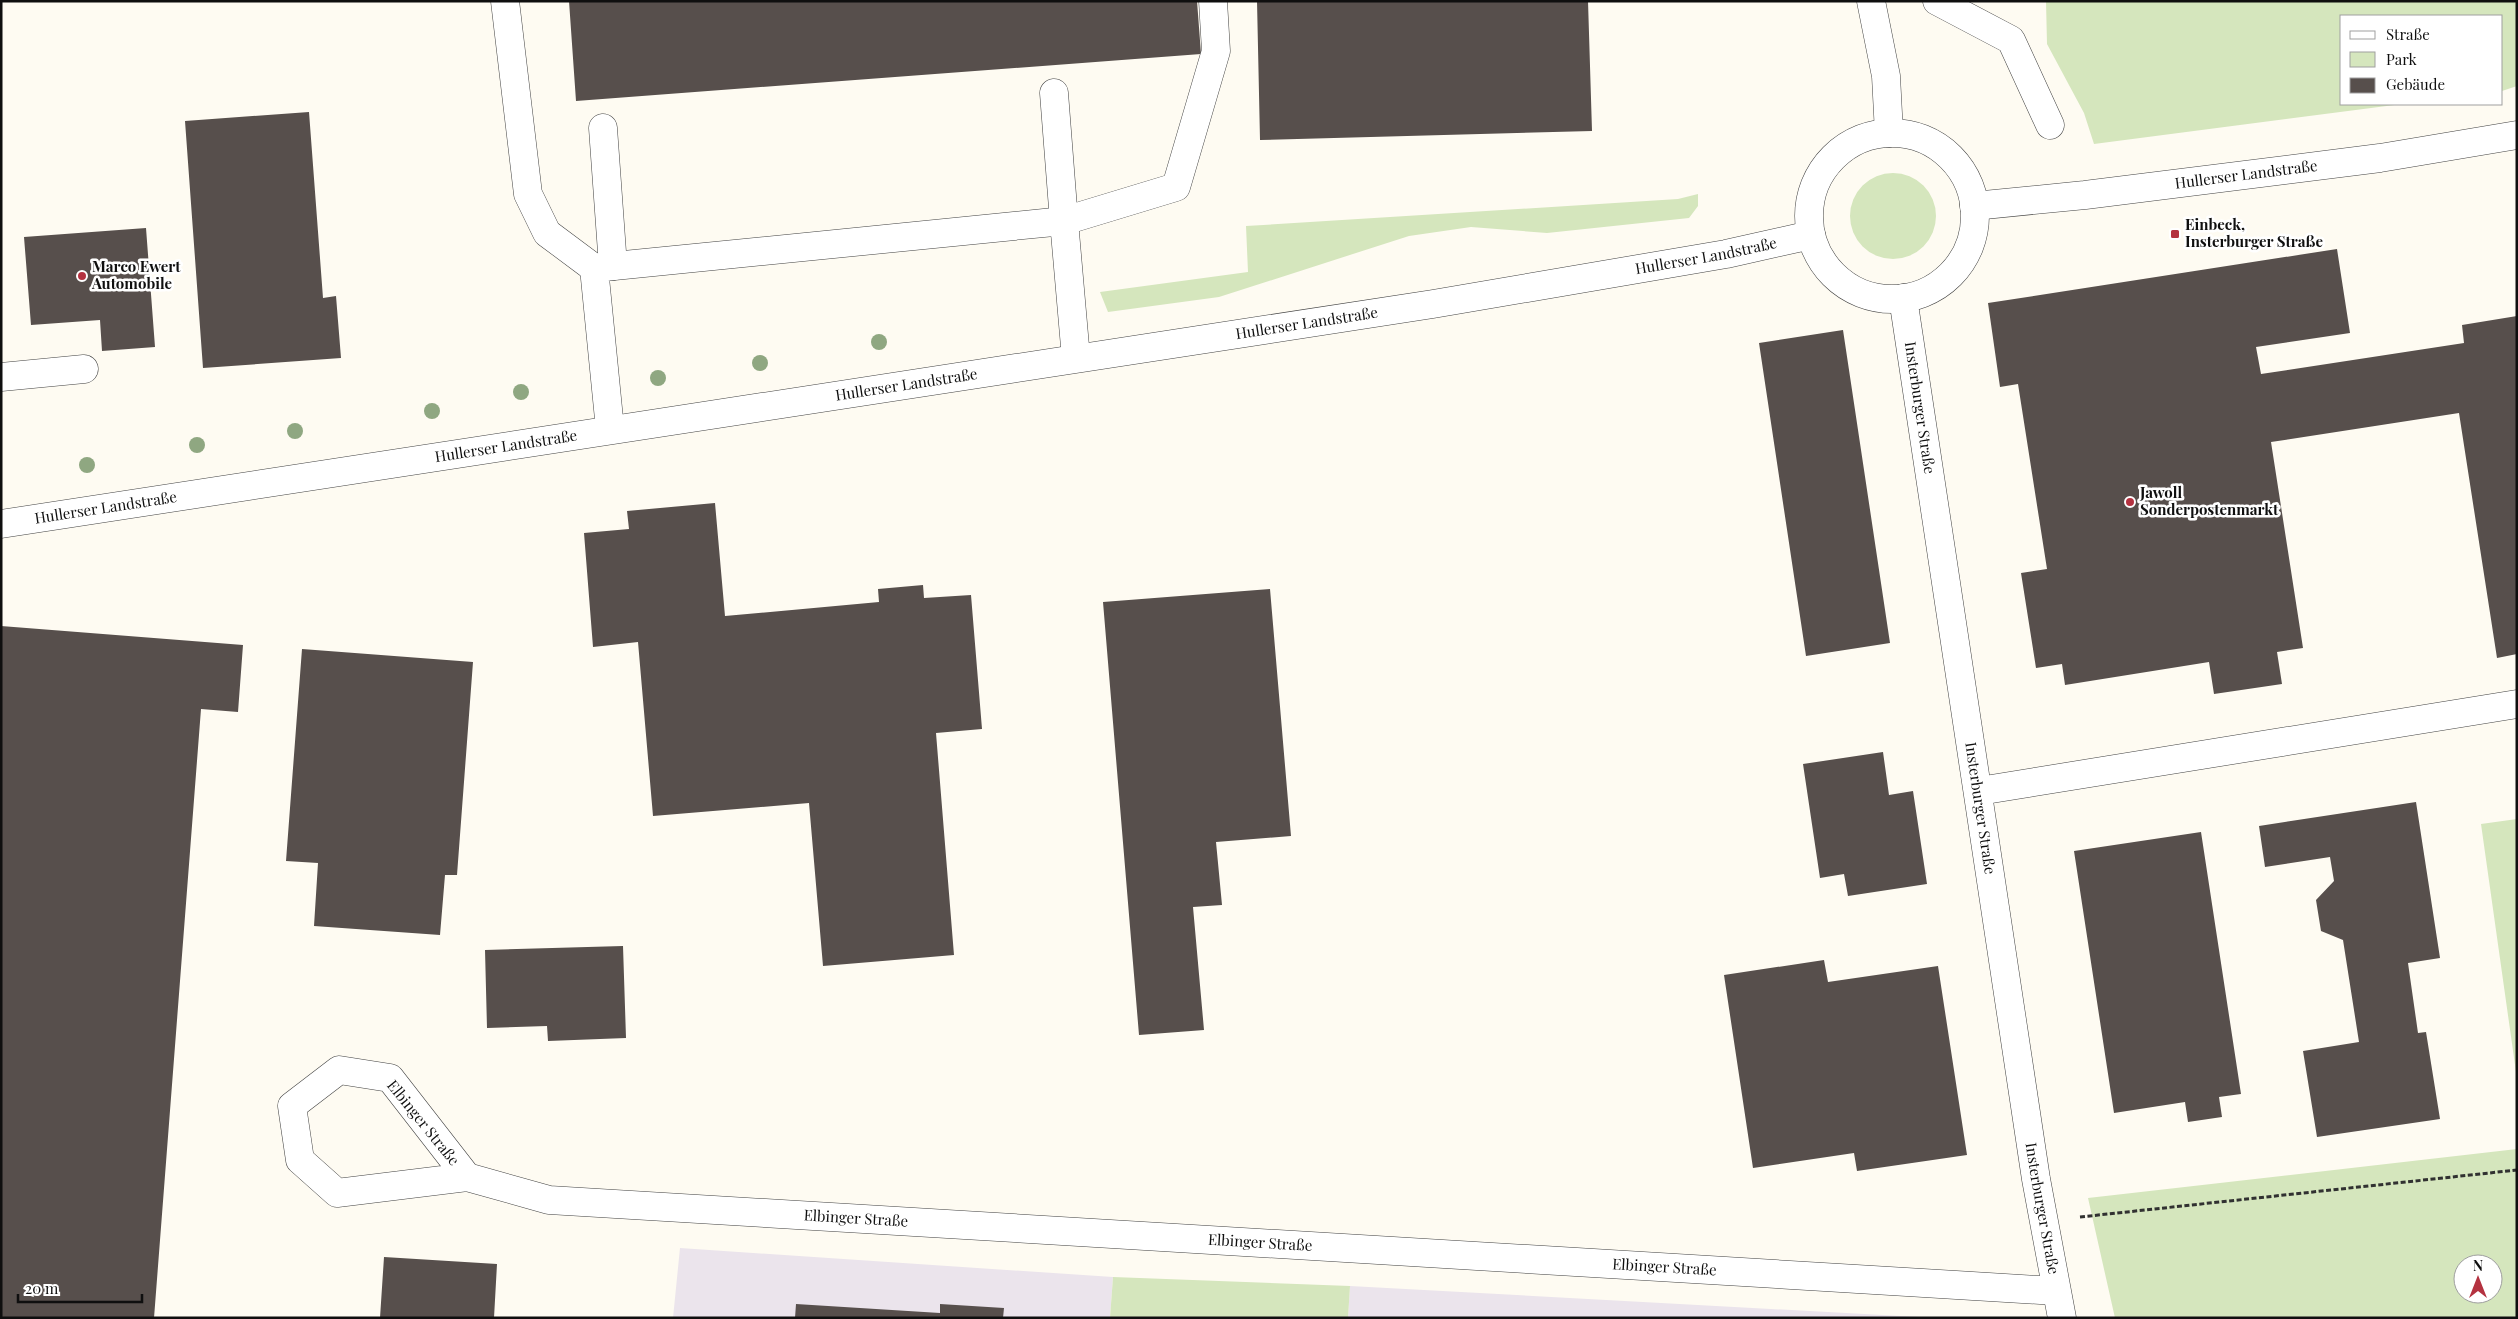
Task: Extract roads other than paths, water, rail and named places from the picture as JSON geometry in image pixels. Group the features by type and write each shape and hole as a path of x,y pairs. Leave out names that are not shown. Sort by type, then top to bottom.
{"street":[{"path":"505,1 528,194 547,233 604,267 1064,220 1176,188 1216,51 1213,1"},
{"path":"1871,1 1886,76 1888,133"},
{"path":"1945,3 2011,40 2050,125"},
{"path":"1054,93 1076,358"},
{"path":"603,128 604,267 610,429"},
{"path":"1888,133 1901,133 1929,141 1951,158 1968,180 1974,206 1974,233 1965,257 1949,277 1928,292 1904,298 1875,298 1849,287 1827,269 1811,235 1808,216 1812,189 1826,164 1847,145 1888,133"},
{"name":"Hullerser Landstraße","path":"1974,206 2094,194 2380,158 2517,134"},
{"name":"Hullerser Landstraße","path":"1,524 1433,304 1726,254 1811,235"},
{"name":"Insterburger Straße","path":"1904,298 2036,1179 2062,1318"},
{"path":"1,377 84,370"},
{"path":"1979,791 2517,704"},
{"name":"Elbinger Straße","path":"467,1178 390,1078 339,1070 292,1106 300,1160 337,1193 467,1178 549,1200 2056,1291"}],"place":[{"name":"Einbeck, Insterburger Straße","path":"2175,234"},
{"name":"Marco Ewert Automobile","path":"82,276"},
{"name":"Jawoll Sonderpostenmarkt","path":"2130,502"}]}
